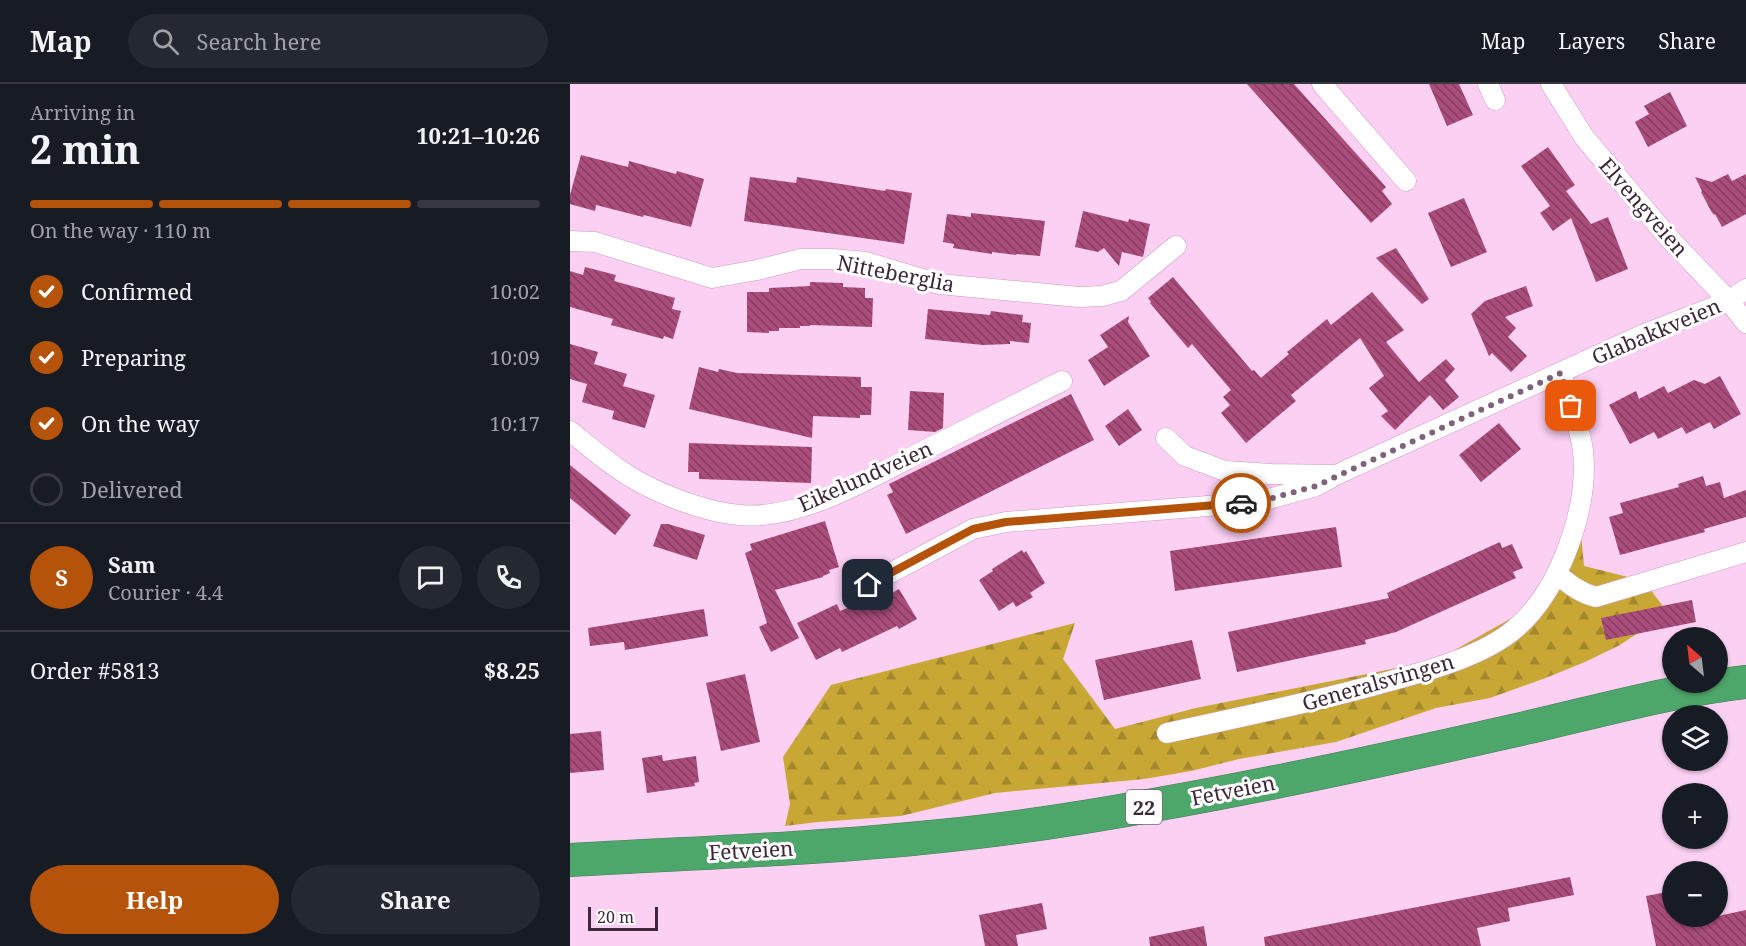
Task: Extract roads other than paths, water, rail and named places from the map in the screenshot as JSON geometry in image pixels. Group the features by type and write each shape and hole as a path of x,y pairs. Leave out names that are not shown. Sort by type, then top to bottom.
{"highway":[{"name":"Fetveien","path":"1728,679 1746,672"},
{"name":"Fetveien","path":"1728,684 1746,682"},
{"name":"Fetveien","path":"570,860 939,837 1038,825 1285,780 1679,693"}],"street":[{"path":"1322,84 1406,181"},
{"name":"Elvengveien","path":"1551,84 1590,145 1668,237 1729,301 1746,323"},
{"name":"Nitteberglia","path":"570,241 595,242 712,278 801,259 833,259 866,262 939,284 1079,297 1102,297 1121,291 1176,246"},
{"name":"Glabakkveien","path":"868,585 973,529 1006,522 1258,502 1316,486 1642,335 1729,301 1746,290"},
{"name":"Generalsvingen","path":"1167,733 1257,715 1405,677 1456,660 1515,629 1540,602 1557,574 1574,530 1584,474 1583,449 1561,373"},
{"name":"Eikelundveien","path":"570,432 618,469 651,488 714,512 740,516 771,516 807,506 854,485 1062,381"},
{"name":"Glabakkveien","path":"1166,438 1185,456 1225,471 1336,476"},
{"path":"1557,574 1574,588 1596,597 1746,552"}]}
